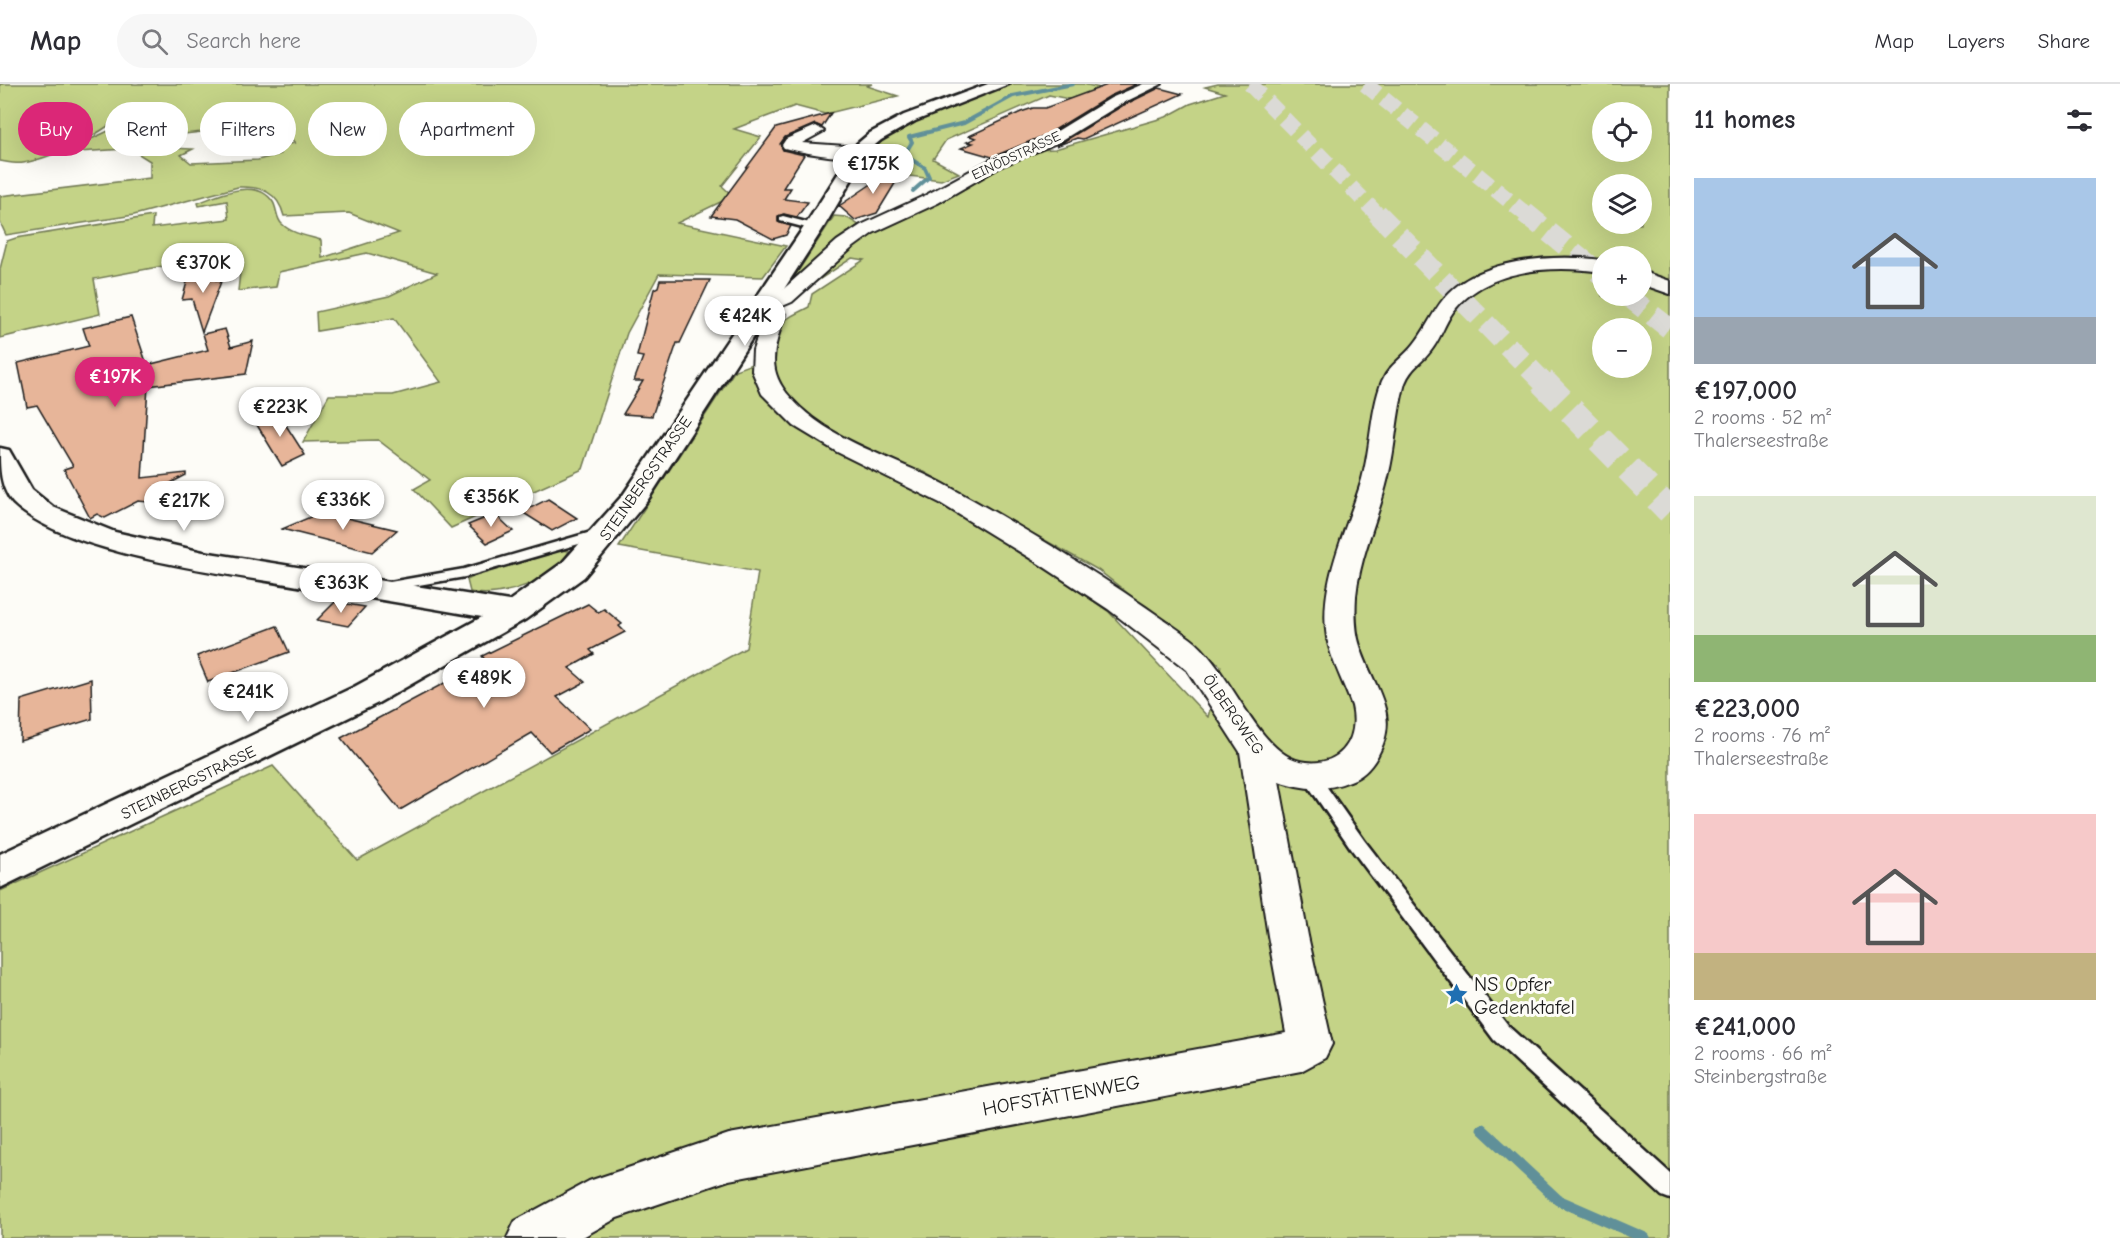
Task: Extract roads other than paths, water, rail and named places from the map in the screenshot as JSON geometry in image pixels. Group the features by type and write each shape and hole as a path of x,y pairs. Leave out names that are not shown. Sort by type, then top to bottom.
{"main road":[{"name":"STEINBERGSTRASSE","path":"0,872 366,695 515,612 581,564 633,501 814,227 860,152 872,138 896,124 1002,84"},
{"path":"0,456 9,477 22,496 43,513 106,539 203,561 369,590 515,612"}],"street":[{"name":"EINÖDSTRASSE","path":"760,308 785,297 844,245 867,229 932,199 977,172 1054,139 1116,101 1155,84"},
{"path":"816,131 791,142 790,145 812,150 860,152"},
{"name":"ÖLBERGWEG","path":"760,308 775,314 763,355 763,369 772,394 803,420 856,452 930,486 1107,592 1197,660 1257,753 1286,772 1311,777 1336,773 1353,765 1366,750 1373,720 1342,638 1341,588 1357,529 1376,479 1388,407 1398,370 1420,351 1446,306 1467,288 1523,266 1548,263 1592,265"},
{"path":"1652,281 1670,288"},
{"name":"HOFSTÄTTENWEG","path":"532,1238 606,1198 729,1157 1301,1051 1310,1044 1287,936 1257,753"}],"lane":[{"path":"783,219 814,227"},
{"path":"369,590 465,573 609,531"},
{"path":"1311,777 1358,845 1501,1033 1670,1188"}],"waterway":[{"path":"913,191 929,177 925,168 904,155 912,142 909,137 964,123 1013,96 1073,84"},
{"path":"1482,1129 1558,1200 1645,1238"}],"tunnel":[{"path":"1250,84 1378,215"},
{"path":"1365,84 1527,215"},
{"path":"1377,213 1543,382"},
{"path":"1525,213 1592,267"},
{"path":"1641,306 1670,329"},
{"path":"1542,381 1670,511"}],"place":[{"name":"NS Opfer Gedenktafel","path":"1456,995"}]}
